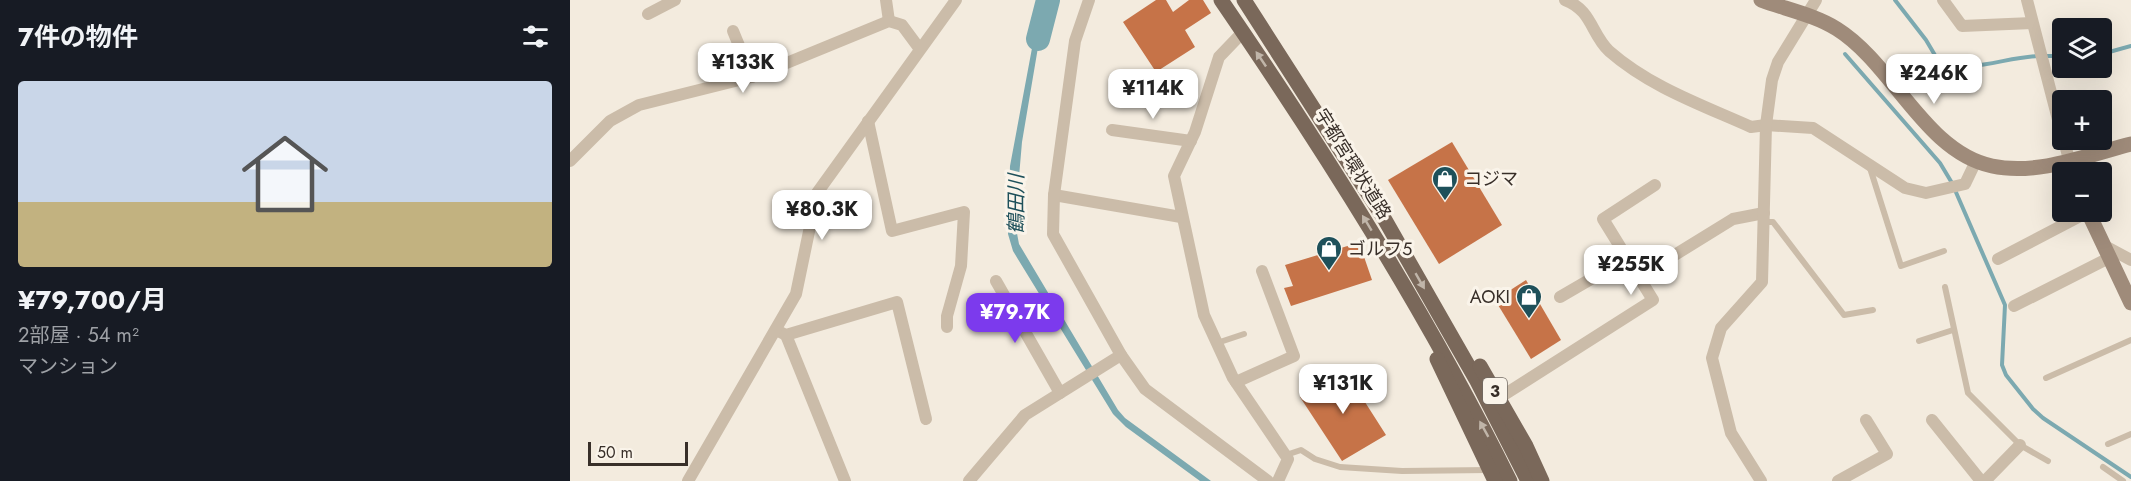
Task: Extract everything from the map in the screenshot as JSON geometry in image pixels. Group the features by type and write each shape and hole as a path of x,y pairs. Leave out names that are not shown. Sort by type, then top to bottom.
{"main road":[{"name":"宇都宮環状道路","path":"1221,0 1322,150 1422,316 1510,481"},
{"name":"宇都宮環状道路","path":"1244,0 1337,142 1437,309 1528,481"},
{"name":"3","path":"1437,309 1475,356 1542,481"},
{"name":"3","path":"1422,316 1441,371 1492,475"}],"street":[{"path":"648,14 675,0"},
{"path":"886,0 889,21"},
{"path":"688,481 781,333 795,294 817,193 956,0"},
{"path":"1089,0 1075,41 1054,195 1053,234 1121,355 1144,389 1268,481"},
{"path":"1566,0 1579,5 1608,50 1659,86 1751,127 1766,125 1813,128 1905,188 1926,193 1962,185 1976,161"},
{"path":"1761,0 1837,29 1959,153 1994,166 2052,167"},
{"path":"1761,481 1731,433 1712,358 1721,328 1762,282 1766,125 1772,80 1778,62 1816,0"},
{"path":"1943,0 1962,26 2032,23"},
{"path":"2027,0 2052,95"},
{"path":"570,161 610,121 639,105 752,76 889,21 902,25 920,48"},
{"path":"733,31 752,76"},
{"path":"1243,33 1219,57 1191,141 1174,176 1181,217 1204,315 1236,382 1288,459 1278,481"},
{"path":"868,121 891,231 964,212 961,266 947,316 947,327"},
{"path":"1112,130 1191,141"},
{"path":"2081,162 2131,144"},
{"path":"1498,398 1653,300 1604,219 1655,185"},
{"path":"1054,195 1181,217"},
{"path":"1639,277 1733,219 1764,218"},
{"path":"1998,259 2069,222"},
{"path":"2092,222 2131,303"},
{"path":"2014,306 2106,252 2131,260"},
{"path":"1560,297 1627,258"},
{"path":"1236,382 1294,356 1262,271"},
{"path":"996,281 1060,393"},
{"path":"781,333 897,302 926,419"},
{"path":"781,333 845,481"},
{"path":"969,481 1025,415 1121,355"},
{"path":"1838,481 1860,476 1887,454 1866,420"},
{"path":"1932,420 1983,481 2020,445"}],"lane":[{"path":"1869,165 1901,266 1944,251"},
{"path":"1764,218 1773,222 1844,315 1873,310"},
{"path":"1945,287 1968,393 2020,445 2048,460"},
{"path":"1919,341 1953,330"},
{"path":"1217,343 1244,334"},
{"path":"2046,378 2131,340"},
{"path":"2108,444 2131,434"},
{"path":"1286,455 1301,450 1315,459 1340,467 1492,475"},
{"path":"2103,466 2123,481"}],"water":[{"path":"1041,0 1046,0 1022,142 1015,223 1019,244 1118,410 1125,418 1211,481 1200,481 1126,427 1113,414 1013,251 1008,234 1010,166"}],"building":[{"path":"1156,0 1166,0 1173,12 1189,0 1203,0 1211,13 1185,30 1195,47 1156,72 1123,22"},
{"name":"コジマ","path":"1452,142 1502,225 1439,264 1388,180"},
{"name":"ゴルフ５","path":"1354,244 1361,248 1372,280 1291,306 1284,288 1293,286 1285,265"},
{"name":"AOKI","path":"1526,280 1561,340 1531,359 1495,300"},
{"path":"1345,370 1348,375 1353,372 1361,385 1356,388 1386,435 1342,461 1300,397"}],"waterway":[{"name":"鶴田川","path":"1038,39 1048,0"},
{"path":"1895,0 1926,40 1939,62 1976,66 2038,56"},
{"path":"2112,51 2131,46"},
{"path":"1845,54 1940,163 1952,183"},
{"path":"2045,56 2052,56"},
{"path":"1955,190 2005,305 2002,365 2006,375 2043,418 2131,477"}],"place":[{"name":"コジマ","path":"1445,202"},
{"name":"ゴルフ５","path":"1329,272"},
{"name":"AOKI","path":"1529,320"}]}
